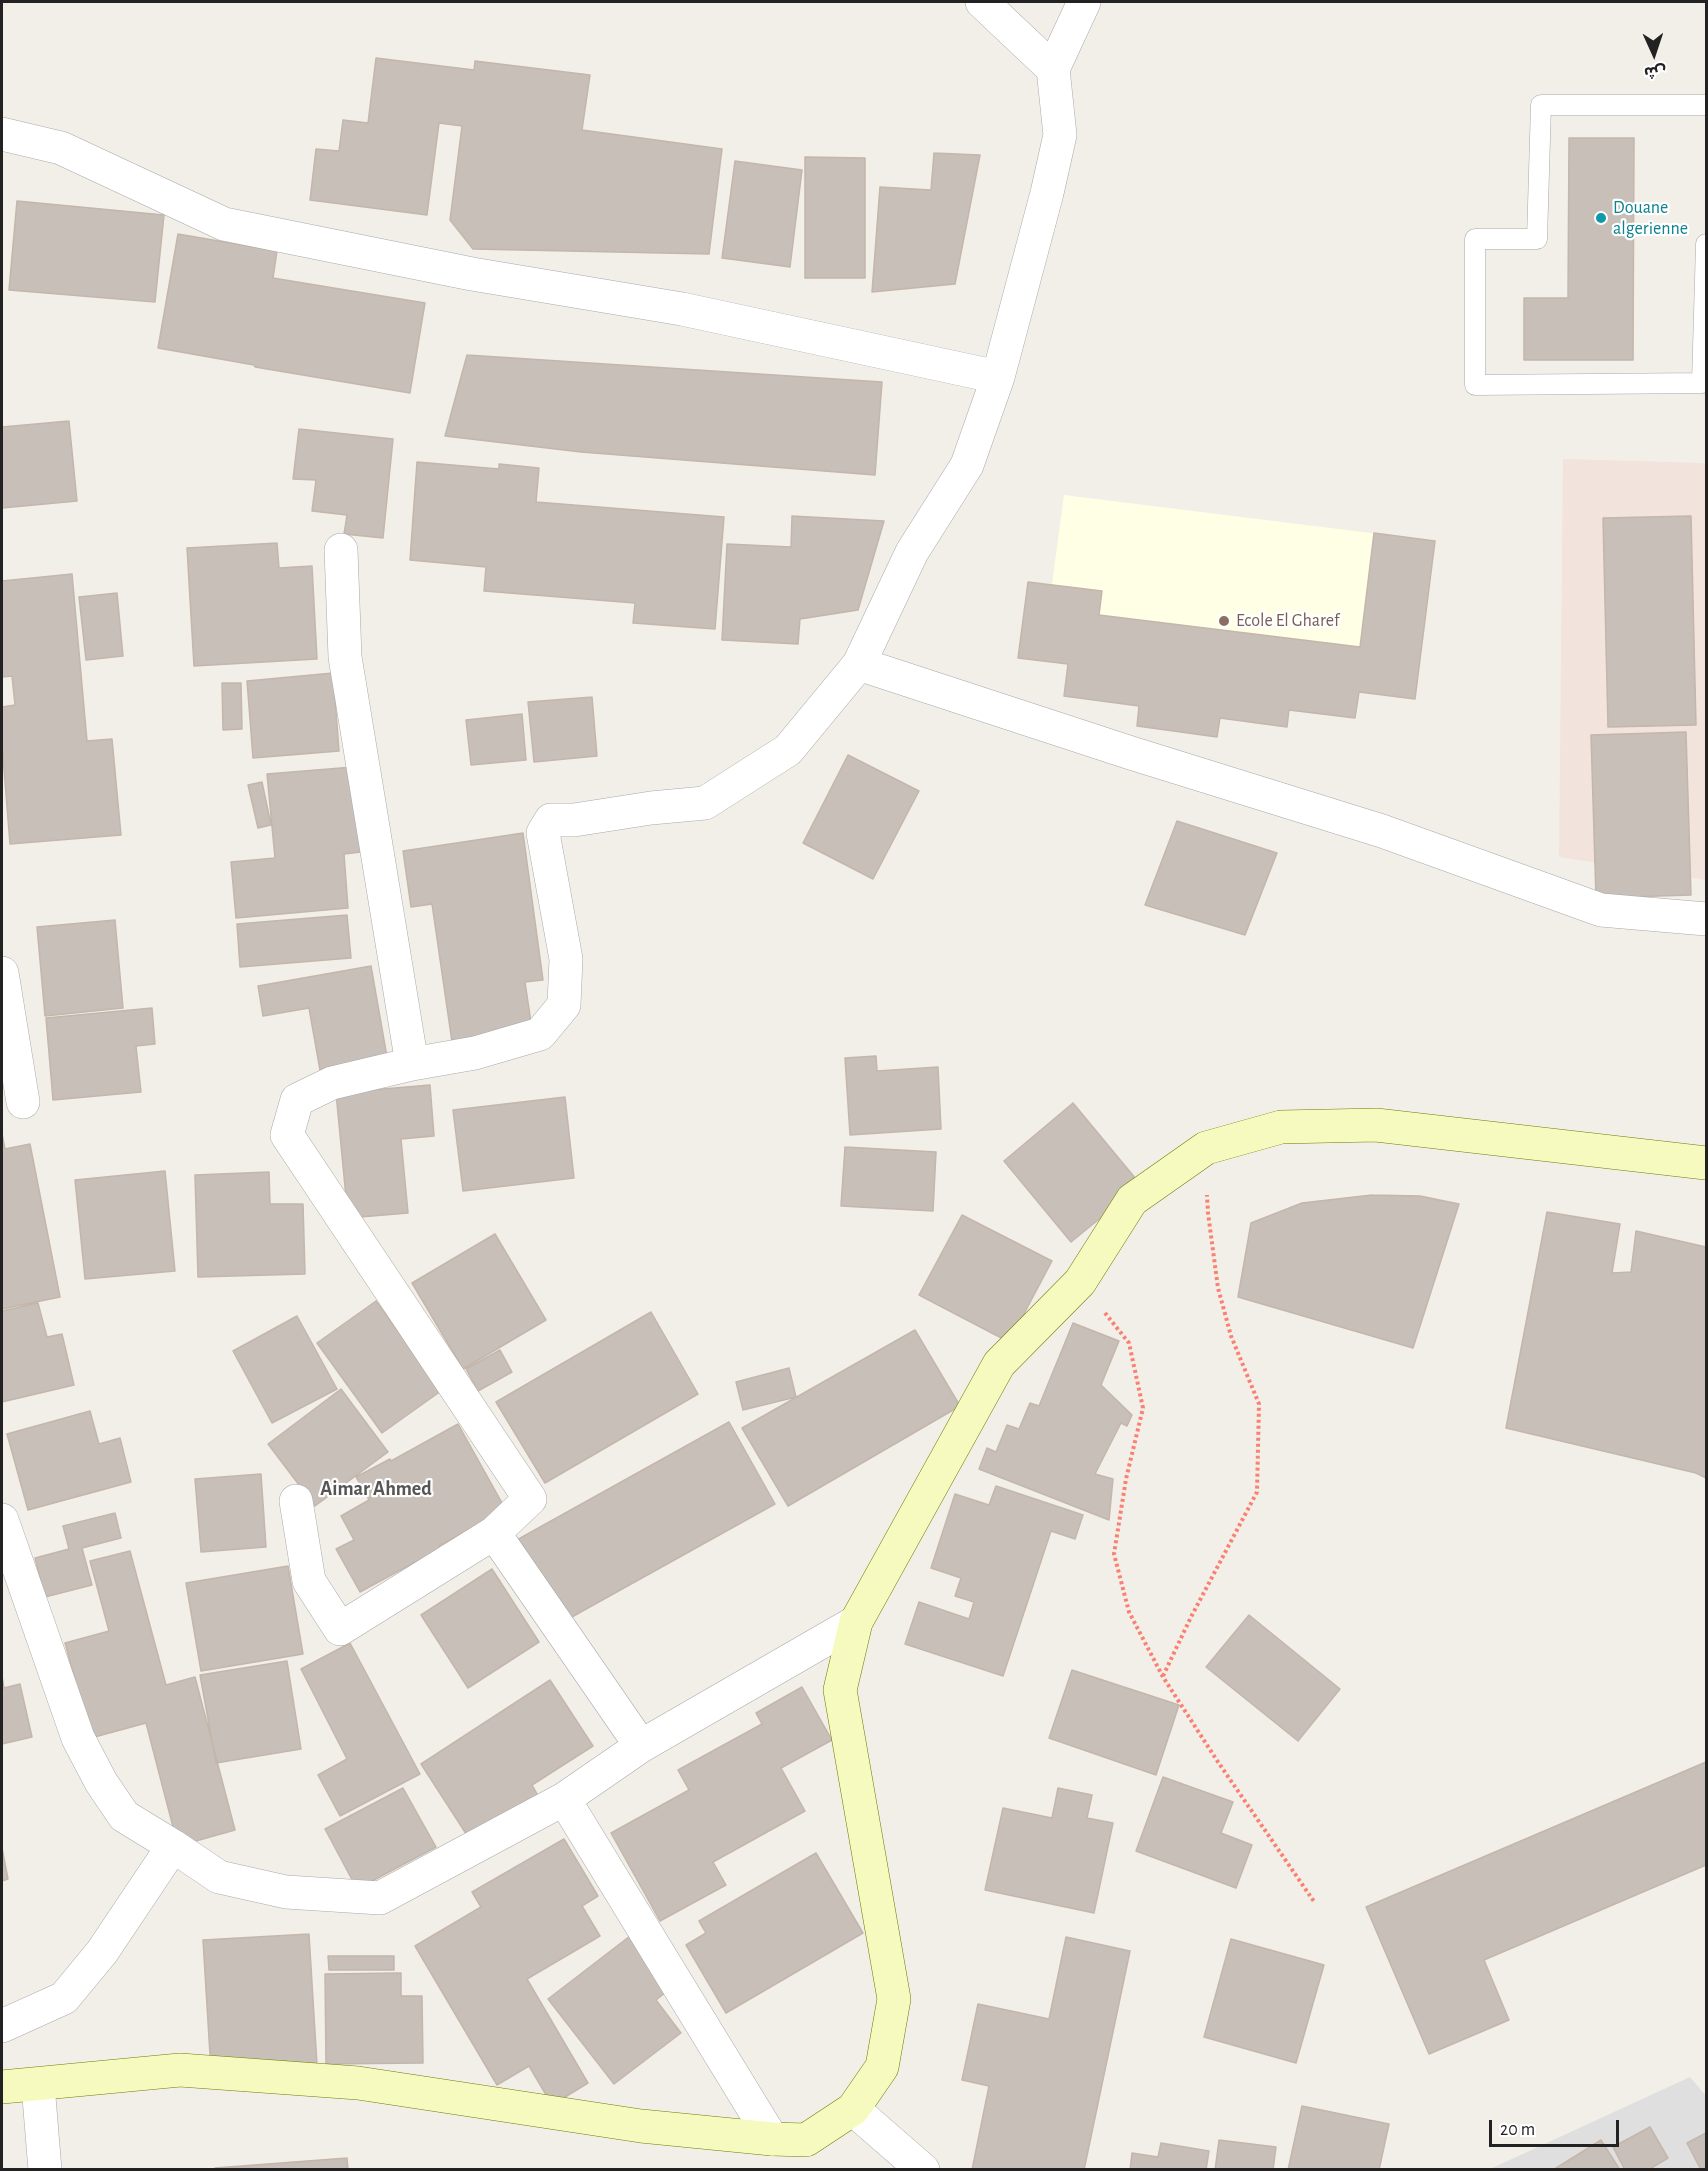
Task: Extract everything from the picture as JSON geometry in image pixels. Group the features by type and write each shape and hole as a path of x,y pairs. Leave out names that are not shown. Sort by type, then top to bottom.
{"main road":[{"path":"2,2087 180,2070 358,2083 641,2126 772,2139 806,2140 853,2109 882,2067 894,1999 840,1690 856,1622 999,1364 1080,1282 1132,1200 1206,1148 1281,1127 1376,1125 1707,1162"}],"street":[{"path":"982,2 1053,69"},
{"path":"296,1501 309,1581 340,1629 494,1533 530,1498 287,1135 297,1100 332,1083 412,1064 475,1053 540,1034 564,1005 566,959 543,833 551,820 574,820 651,808 705,803 788,750 859,664 912,552 968,465 999,377 1060,135 1053,69 1084,2"},
{"path":"2,134 61,148 224,224 472,274 682,309 999,377"},
{"path":"341,550 345,657 412,1064"},
{"path":"859,664 1131,753 1382,831 1601,910 1707,919"},
{"path":"2,973 23,1102"},
{"path":"2,1520 78,1738 101,1782 124,1816 219,1877 286,1892 380,1898 564,1799 641,1746 856,1622"},
{"path":"494,1533 641,1746"},
{"path":"564,1799 772,2139"},
{"path":"2,2026 64,1998 102,1952 172,1846"},
{"path":"38,2085 45,2169"},
{"path":"853,2109 923,2169"}],"lane":[{"path":"1707,105 1541,105 1537,239 1474,239 1475,385 1702,383 1707,244"}],"path":[{"path":"1163,1677 1191,1617 1257,1492 1259,1404 1231,1336 1218,1288 1208,1213 1206,1148"},
{"path":"1080,1282 1129,1343 1143,1408 1126,1479 1114,1554 1129,1612 1163,1677 1315,1903"}],"shaded area":[{"path":"1563,459 1706,463 1706,880 1559,857"},
{"name":"Ecole El Gharef","path":"1064,495 1435,541 1415,699 1359,692 1355,718 1290,710 1287,727 1220,718 1217,737 1137,726 1139,706 1068,664 1018,658 1028,582 1052,584"},
{"path":"1690,2077 1706,2096 1706,2169 1488,2170"}],"building":[{"path":"376,58 474,70 475,61 590,75 582,130 722,149 709,254 473,249 450,220 462,126 439,123 427,215 310,200 316,149 339,151 343,120 368,123"},
{"name":"Douane algerienne","path":"1569,138 1634,138 1633,360 1524,360 1524,298 1568,298"},
{"path":"934,153 980,155 955,284 872,292 880,187 931,190"},
{"path":"805,157 865,158 865,278 805,278"},
{"path":"735,161 802,170 790,267 722,258"},
{"path":"17,201 164,215 155,302 9,290"},
{"path":"178,234 277,251 273,278 425,303 410,393 158,348"},
{"path":"467,355 882,382 875,475 581,452 445,436"},
{"path":"69,421 77,501 2,508 2,427"},
{"path":"299,429 393,439 383,538 344,534 347,515 312,511 316,480 293,479"},
{"path":"417,462 499,469 499,464 539,468 536,502 724,517 715,629 633,623 635,603 484,591 486,567 410,560"},
{"path":"792,516 884,521 858,610 800,619 798,644 722,640 727,544 791,547"},
{"path":"1691,516 1696,725 1608,727 1603,518"},
{"path":"1374,533 1435,541 1415,699 1359,692 1355,718 1289,710 1287,727 1220,718 1217,737 1137,726 1139,706 1064,696 1068,664 1018,658 1028,582 1102,591 1099,615 1360,647"},
{"path":"277,543 279,568 312,566 317,659 194,666 187,548"},
{"path":"72,574 87,741 112,739 121,835 10,844 2,744 2,707 15,705 12,676 2,677 2,581"},
{"path":"117,593 123,656 86,660 79,597"},
{"path":"333,673 339,751 253,758 247,681"},
{"path":"222,683 241,683 242,729 223,730"},
{"path":"592,697 597,756 534,762 528,702"},
{"path":"522,714 526,760 471,765 466,720"},
{"path":"1686,732 1691,895 1596,898 1591,735"},
{"path":"848,755 919,791 873,879 803,843"},
{"path":"353,767 361,852 344,854 348,908 236,918 231,862 275,858 267,774"},
{"path":"262,782 271,825 258,828 248,785"},
{"path":"1177,821 1277,853 1245,935 1145,905"},
{"path":"523,833 543,980 525,982 532,1029 452,1042 432,904 411,907 403,851"},
{"path":"347,915 351,958 240,967 237,924"},
{"path":"115,920 123,1008 45,1016 37,927"},
{"path":"371,966 387,1057 320,1070 309,1008 263,1016 258,986"},
{"path":"152,1008 155,1044 136,1046 141,1092 53,1100 46,1018"},
{"path":"876,1056 877,1071 938,1067 941,1129 850,1135 845,1058"},
{"path":"430,1085 434,1136 401,1139 408,1213 348,1218 336,1093"},
{"path":"565,1097 574,1178 463,1191 453,1110"},
{"path":"1073,1103 1141,1185 1071,1242 1004,1161"},
{"path":"2,1134 5,1149 30,1144 60,1297 2,1309"},
{"path":"845,1147 936,1152 933,1211 841,1206"},
{"path":"165,1171 175,1271 85,1279 75,1180"},
{"path":"269,1172 270,1204 303,1204 305,1274 198,1277 195,1175"},
{"path":"1372,1195 1420,1196 1459,1204 1413,1348 1238,1297 1251,1223 1302,1203"},
{"path":"1547,1212 1620,1224 1612,1273 1631,1272 1636,1231 1706,1247 1706,1478 1696,1473 1506,1428"},
{"path":"962,1215 1052,1261 1009,1342 919,1295"},
{"path":"495,1234 546,1320 463,1369 412,1283"},
{"path":"376,1301 441,1391 382,1433 317,1343"},
{"path":"38,1303 47,1337 62,1334 74,1385 2,1402 2,1311"},
{"path":"651,1312 698,1394 545,1483 496,1402"},
{"path":"297,1316 337,1389 272,1423 233,1351"},
{"path":"1073,1323 1119,1341 1101,1385 1132,1415 1127,1426 1121,1423 1095,1474 1113,1479 1109,1520 979,1469 987,1448 996,1452 1007,1425 1019,1429 1030,1403 1039,1406"},
{"path":"915,1330 960,1406 788,1506 742,1428"},
{"path":"500,1350 512,1372 478,1391 466,1369"},
{"path":"789,1368 796,1397 743,1410 736,1382"},
{"path":"341,1389 388,1452 315,1506 268,1444"},
{"path":"90,1411 99,1444 120,1438 131,1482 28,1510 7,1434"},
{"path":"729,1422 775,1504 561,1623 515,1541"},
{"path":"458,1424 506,1510 439,1546 447,1560 424,1573 417,1561 360,1592 336,1549 354,1540 341,1516 369,1500 356,1477 390,1459 391,1461"},
{"path":"261,1474 266,1547 201,1552 195,1479"},
{"path":"996,1486 1083,1515 1075,1539 1051,1531 1003,1676 905,1644 919,1602 969,1619 974,1602 955,1596 961,1578 931,1568 955,1494 989,1505"},
{"path":"115,1513 121,1538 82,1548 92,1585 45,1597 35,1558 69,1549 63,1526"},
{"path":"130,1551 166,1685 195,1677 235,1830 178,1846 146,1723 91,1738 65,1643 109,1631 90,1561"},
{"path":"288,1566 303,1654 201,1671 186,1583"},
{"path":"492,1569 539,1642 468,1688 421,1615"},
{"path":"1249,1615 1340,1689 1298,1741 1206,1667"},
{"path":"350,1643 420,1774 340,1816 318,1775 347,1759 301,1669"},
{"path":"287,1661 301,1749 216,1763 200,1675"},
{"path":"1072,1670 1179,1705 1156,1775 1049,1738"},
{"path":"2,1676 4,1688 20,1684 32,1737 2,1744"},
{"path":"550,1680 593,1746 532,1785 540,1799 472,1843 421,1764"},
{"path":"802,1687 832,1740 781,1768 805,1811 713,1862 726,1885 660,1921 611,1833 689,1790 678,1770 762,1724 756,1713"},
{"path":"1706,1762 1706,1865 1484,1960 1509,2020 1429,2054 1366,1907"},
{"path":"1163,1777 1233,1802 1221,1833 1252,1845 1236,1888 1136,1851"},
{"path":"403,1788 436,1847 357,1889 325,1829"},
{"path":"1058,1788 1092,1795 1087,1818 1113,1823 1094,1913 985,1890 1003,1808 1052,1818"},
{"path":"564,1839 598,1896 582,1906 600,1936 527,1979 588,2083 552,2105 529,2066 497,2085 415,1946 481,1907 472,1892"},
{"path":"2,1848 8,1879 2,1881"},
{"path":"816,1853 863,1933 726,2013 686,1945 706,1933 699,1921"},
{"path":"309,1934 317,2065 211,2071 203,1940"},
{"path":"630,1936 670,1989 656,2000 681,2033 614,2084 548,1999"},
{"path":"1066,1937 1130,1951 1084,2170 972,2170 989,2086 962,2080 978,2004 1049,2019"},
{"path":"1231,1939 1324,1965 1296,2063 1204,2037"},
{"path":"328,1956 394,1956 394,1970 329,1970"},
{"path":"401,1973 401,1996 422,1996 423,2063 326,2064 325,1974"},
{"path":"1302,2106 1389,2124 1379,2170 1288,2170"},
{"path":"1650,2127 1668,2158 1648,2170 1625,2170 1613,2147"},
{"path":"1706,2133 1706,2170 1701,2170 1687,2143"},
{"path":"1219,2140 1276,2147 1273,2170 1215,2170"},
{"path":"1601,2140 1620,2170 1553,2170"},
{"path":"1161,2143 1209,2151 1206,2170 1130,2170 1132,2153 1158,2157"},
{"path":"347,2158 348,2170 215,2168"}],"place":[{"name":"Douane algerienne","path":"1601,218"},
{"name":"Ecole El Gharef","path":"1224,621"}],"district":[{"name":"Aimar Ahmed","path":"376,1489"}]}
